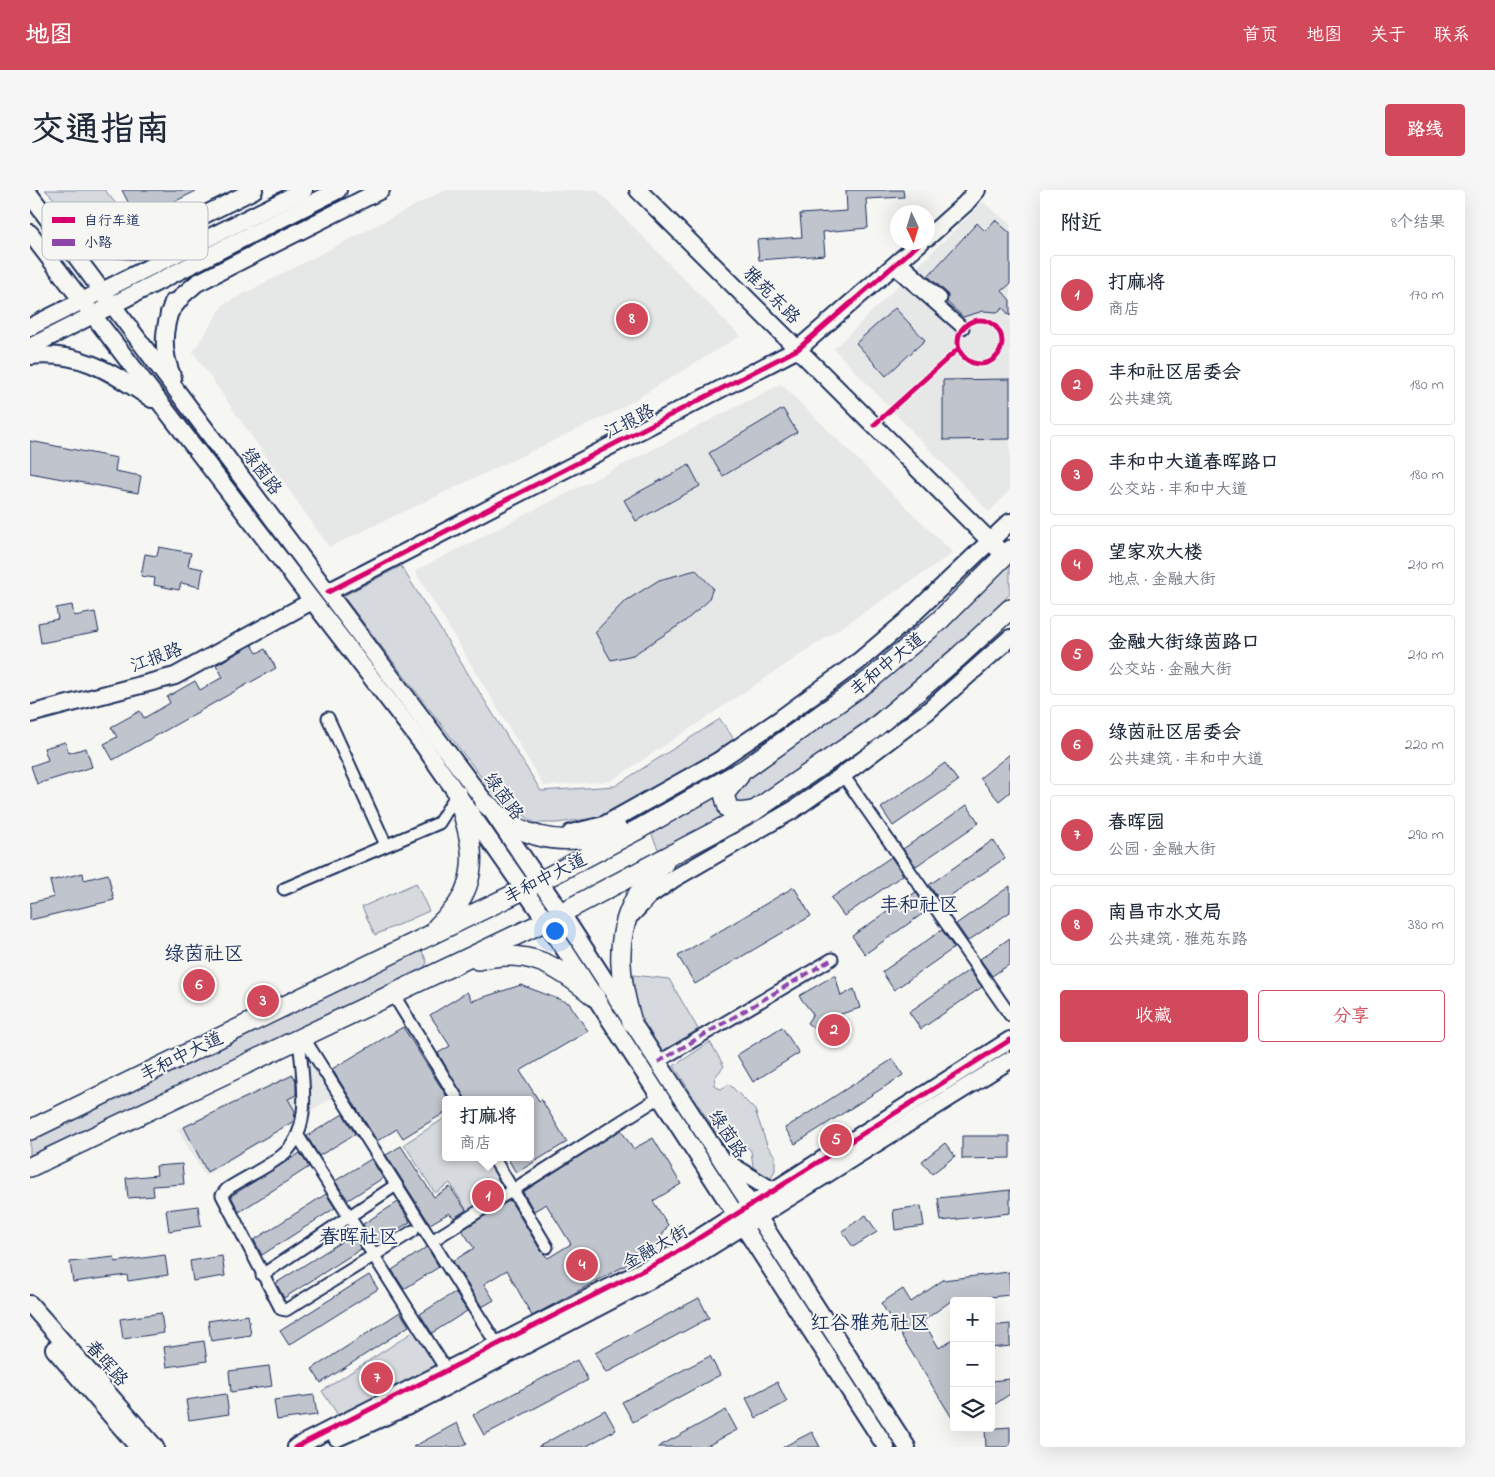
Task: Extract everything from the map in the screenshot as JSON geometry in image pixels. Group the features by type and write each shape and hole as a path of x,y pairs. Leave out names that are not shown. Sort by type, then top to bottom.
{"main road":[{"path":"208,213 254,190"},
{"path":"208,238 304,190"},
{"path":"208,258 338,190"},
{"path":"169,313 183,294 196,283 381,190"},
{"name":"雅苑东路","path":"638,190 991,542 1007,553"},
{"path":"935,231 965,204 977,190"},
{"name":"绿茵路","path":"33,199 42,211"},
{"name":"绿茵路","path":"30,233 42,249"},
{"name":"江报路","path":"328,592 798,349 912,250"},
{"name":"绿茵路","path":"51,260 423,746 457,794 532,885"},
{"name":"绿茵路","path":"79,260 485,803 532,885 632,1022 907,1447"},
{"path":"30,327 164,260"},
{"path":"30,347 204,260"},
{"path":"179,394 168,368 164,347 169,313 180,284 192,266"},
{"path":"30,356 79,359 106,370 162,406"},
{"path":"30,367 52,361 79,359"},
{"path":"549,838 604,825 718,761 780,719 859,661 906,621 1010,522"},
{"name":"丰和中大道","path":"30,1130 532,885 654,821 744,769 871,679 940,620 1007,553"},
{"name":"江报路","path":"30,714 175,676 312,601"},
{"name":"丰和中大道","path":"30,1167 554,917 754,811 872,730 957,658 1010,609"},
{"path":"624,923 649,896 675,878 792,810 843,776 928,711 1010,638"},
{"path":"744,769 724,794 728,808 738,814 754,811"},
{"path":"428,936 457,905 468,885 472,861 470,832 457,794"},
{"path":"485,803 515,826 534,835 563,841 597,838 654,821"},
{"path":"632,1022 624,996 621,975 620,951 624,923 634,901 672,854"},
{"name":"绿茵路","path":"554,917 595,997 886,1447"},
{"path":"445,969 490,957 517,956 536,959 555,967 595,997"},
{"name":"金融大街","path":"317,1447 419,1401 689,1260 740,1221 1010,1040"},
{"name":"金融大街","path":"775,1198 1010,1060"},
{"path":"721,1160 775,1198 776,1229 802,1273 805,1288"},
{"name":"金融大街","path":"296,1447 740,1221"},
{"name":"春晖路","path":"30,1304 155,1447"},
{"name":"春晖路","path":"30,1320 138,1447"}],"street":[{"path":"897,264 966,325"},
{"path":"328,718 386,845"},
{"path":"843,776 1010,1015"},
{"path":"284,889 439,822 457,794"},
{"path":"658,1062 832,959"},
{"path":"393,994 456,1096"},
{"path":"301,1038 303,1098 302,1123 298,1136 292,1146 280,1157 235,1184 222,1195 281,1309 286,1310 413,1230"},
{"path":"301,1038 494,1340 492,1348"},
{"path":"438,1237 660,1097"},
{"path":"298,1136 447,1371"},
{"path":"495,1161 547,1247"},
{"path":"262,1275 396,1186"}],"shaded area":[{"path":"45,190 105,190 114,202 57,202"},
{"path":"445,190 597,190 740,336 616,411 329,547 193,352 224,304"},
{"path":"983,202 1010,224 1010,490 989,512 834,349"},
{"path":"781,384 953,553 611,781 544,786 415,571"},
{"path":"1010,561 1010,594 946,654 879,710 809,762 737,810 663,850 658,849 652,835 655,830 773,759 863,695 928,639"},
{"path":"401,566 541,791 615,786 720,719 736,742 596,818 557,823 535,823 495,795 343,596"},
{"path":"416,883 429,911 375,935 362,907"},
{"path":"415,950 422,951 427,962 424,968 30,1159 30,1136"},
{"path":"633,975 669,979 698,1029 660,1054 639,1021 635,1006"},
{"path":"710,1042 724,1066 715,1077 714,1086 721,1089 729,1084 755,1110 767,1145 775,1156 775,1170 770,1181 754,1174 751,1151 743,1142 731,1157 674,1066"},
{"path":"312,1064 335,1096 205,1176 177,1129"},
{"path":"442,1120 442,1161 492,1161 510,1189 469,1214 450,1183 435,1193 404,1144"},
{"path":"416,1330 438,1366 338,1415 322,1391"}],"building":[{"path":"122,190 198,190 174,202 128,202"},
{"path":"846,190 903,190 904,197 866,199 868,228 823,232 825,255 759,260 757,240 802,237 800,214 847,211"},
{"path":"995,220 1010,233 1010,284 1002,291 1010,300 1010,316 1003,308 997,312 983,311 963,317 947,302 948,296 946,292 928,276 977,223 985,231"},
{"path":"895,308 925,340 886,376 856,343"},
{"path":"1010,379 1010,439 943,440 943,380"},
{"path":"783,409 797,432 723,476 709,453"},
{"path":"30,441 117,458 115,471 141,476 138,493 30,473"},
{"path":"689,465 700,486 636,521 624,500"},
{"path":"159,547 191,553 188,566 203,569 200,587 181,583 179,590 154,585 155,578 141,576 145,554 157,556"},
{"path":"696,570 713,588 708,601 684,622 633,655 611,660 595,632 624,602 659,580"},
{"path":"72,605 74,616 95,612 99,632 41,643 38,623 58,619 56,608"},
{"path":"252,645 257,653 265,649 276,668 113,760 104,744 117,737 111,727 140,711 144,718 170,703 167,697 195,681 200,690 223,677 216,665"},
{"path":"65,742 69,753 86,748 92,767 37,784 31,766 48,760 44,748"},
{"path":"1010,754 1010,792 999,801 980,778"},
{"path":"945,763 958,781 893,826 881,808"},
{"path":"967,805 979,823 916,866 903,849"},
{"path":"993,840 1005,858 941,902 929,885"},
{"path":"891,857 903,875 844,916 831,898"},
{"path":"83,873 84,880 108,874 114,900 30,920 30,903 54,897 50,881"},
{"path":"1010,886 1010,912 968,941 956,924"},
{"path":"794,887 811,916 695,984 678,956"},
{"path":"916,892 928,910 865,954 852,936"},
{"path":"942,930 954,948 894,990 882,972"},
{"path":"1010,938 1010,964 992,976 980,959"},
{"path":"969,970 982,987 921,1029 909,1012"},
{"path":"835,975 841,996 854,989 860,1008 838,1015 820,1033 807,1023 813,1014 799,996"},
{"path":"521,985 569,1003 588,1031 520,1071 539,1101 541,1099 567,1142 516,1173 509,1161 534,1161 534,1096 463,1096 438,1053 450,1046 430,1015 467,992 472,1001"},
{"path":"403,1027 446,1096 442,1096 442,1114 403,1138 397,1129 377,1141 332,1069"},
{"path":"782,1027 799,1053 753,1082 737,1055"},
{"path":"893,1059 903,1075 795,1144 785,1128"},
{"path":"293,1075 296,1081 296,1095 288,1099 295,1111 294,1121 207,1172 184,1127"},
{"path":"343,1114 355,1134 319,1156 307,1136"},
{"path":"621,1130 633,1149 653,1138 681,1184 653,1201 668,1225 654,1250 532,1316 507,1270 484,1284 494,1300 482,1307 453,1261 474,1248 462,1230 510,1200 541,1251 548,1258 571,1244 546,1204 534,1211 523,1192"},
{"path":"962,1136 1010,1136 1010,1158 962,1159"},
{"path":"945,1143 955,1156 932,1174 922,1161"},
{"path":"401,1146 434,1197 450,1187 466,1210 454,1218 449,1213 430,1224 386,1155"},
{"path":"300,1153 309,1167 239,1212 231,1196"},
{"path":"371,1159 383,1178 348,1200 335,1181"},
{"path":"182,1164 184,1184 153,1186 154,1196 128,1198 126,1178 157,1175 156,1166"},
{"path":"491,1188 494,1193 482,1200 479,1196"},
{"path":"1010,1190 1010,1213 941,1221 938,1198"},
{"path":"326,1194 335,1208 262,1255 254,1240"},
{"path":"398,1202 410,1222 375,1244 363,1224"},
{"path":"198,1206 201,1226 169,1231 166,1210"},
{"path":"921,1206 924,1226 895,1230 893,1210"},
{"path":"866,1215 877,1232 853,1247 842,1231"},
{"path":"352,1235 361,1249 284,1298 276,1283"},
{"path":"427,1247 439,1267 404,1289 392,1270"},
{"path":"165,1255 168,1275 128,1281 127,1275 73,1282 70,1262 114,1257 115,1262"},
{"path":"222,1256 225,1276 193,1281 190,1261"},
{"path":"1009,1272 1010,1295 950,1297 950,1302 923,1321 939,1348 950,1341 950,1415 881,1303 903,1289 911,1302 943,1280"},
{"path":"369,1275 378,1289 289,1345 280,1331"},
{"path":"455,1292 467,1311 432,1333 420,1314"},
{"path":"699,1298 709,1318 606,1373 595,1353"},
{"path":"400,1312 409,1326 321,1383 312,1369"},
{"path":"161,1313 164,1333 123,1339 120,1319"},
{"path":"248,1315 251,1335 211,1341 208,1321"},
{"path":"1010,1324 1010,1346 995,1348 995,1326"},
{"path":"204,1341 207,1361 167,1367 164,1347"},
{"path":"710,1356 720,1375 633,1422 622,1402"},
{"path":"577,1360 588,1380 484,1435 473,1415"},
{"path":"269,1366 272,1386 231,1392 229,1371"},
{"path":"1010,1379 1010,1394 995,1404 995,1387 995,1381"},
{"path":"777,1382 787,1402 756,1418 746,1398"},
{"path":"226,1394 229,1414 189,1420 186,1400"},
{"path":"314,1395 317,1415 277,1420 274,1400"},
{"path":"605,1410 616,1430 585,1447 538,1447"},
{"path":"726,1410 737,1430 705,1447 658,1447"},
{"path":"457,1423 467,1443 460,1447 413,1447"},
{"path":"1010,1427 1010,1447 986,1447 985,1432 995,1432 995,1428"},
{"path":"812,1432 820,1447 783,1447"}],"marked path":[{"path":"658,1062 832,959"}],"cycle path":[{"path":"328,592 798,349 912,250"},
{"path":"976,320 984,320 996,326 1002,342 996,358 984,364 976,364 964,358 958,346 958,338 964,326 976,320"},
{"path":"874,425 959,348"},
{"path":"296,1447 669,1257 1010,1040"}],"place":[{"name":"南昌市水文局","path":"632,319"},
{"name":"绿茵社区居委会","path":"199,985"},
{"name":"丰和中大道春晖路口","path":"263,1001"},
{"name":"丰和社区居委会","path":"834,1030"},
{"name":"金融大街绿茵路口","path":"836,1140"},
{"name":"打麻将","path":"488,1196"},
{"name":"望家欢大楼","path":"582,1265"},
{"name":"春晖园","path":"377,1378"}],"district":[{"name":"丰和社区","path":"919,904"},
{"name":"绿茵社区","path":"204,953"},
{"name":"春晖社区","path":"359,1236"},
{"name":"红谷雅苑社区","path":"870,1322"}]}
